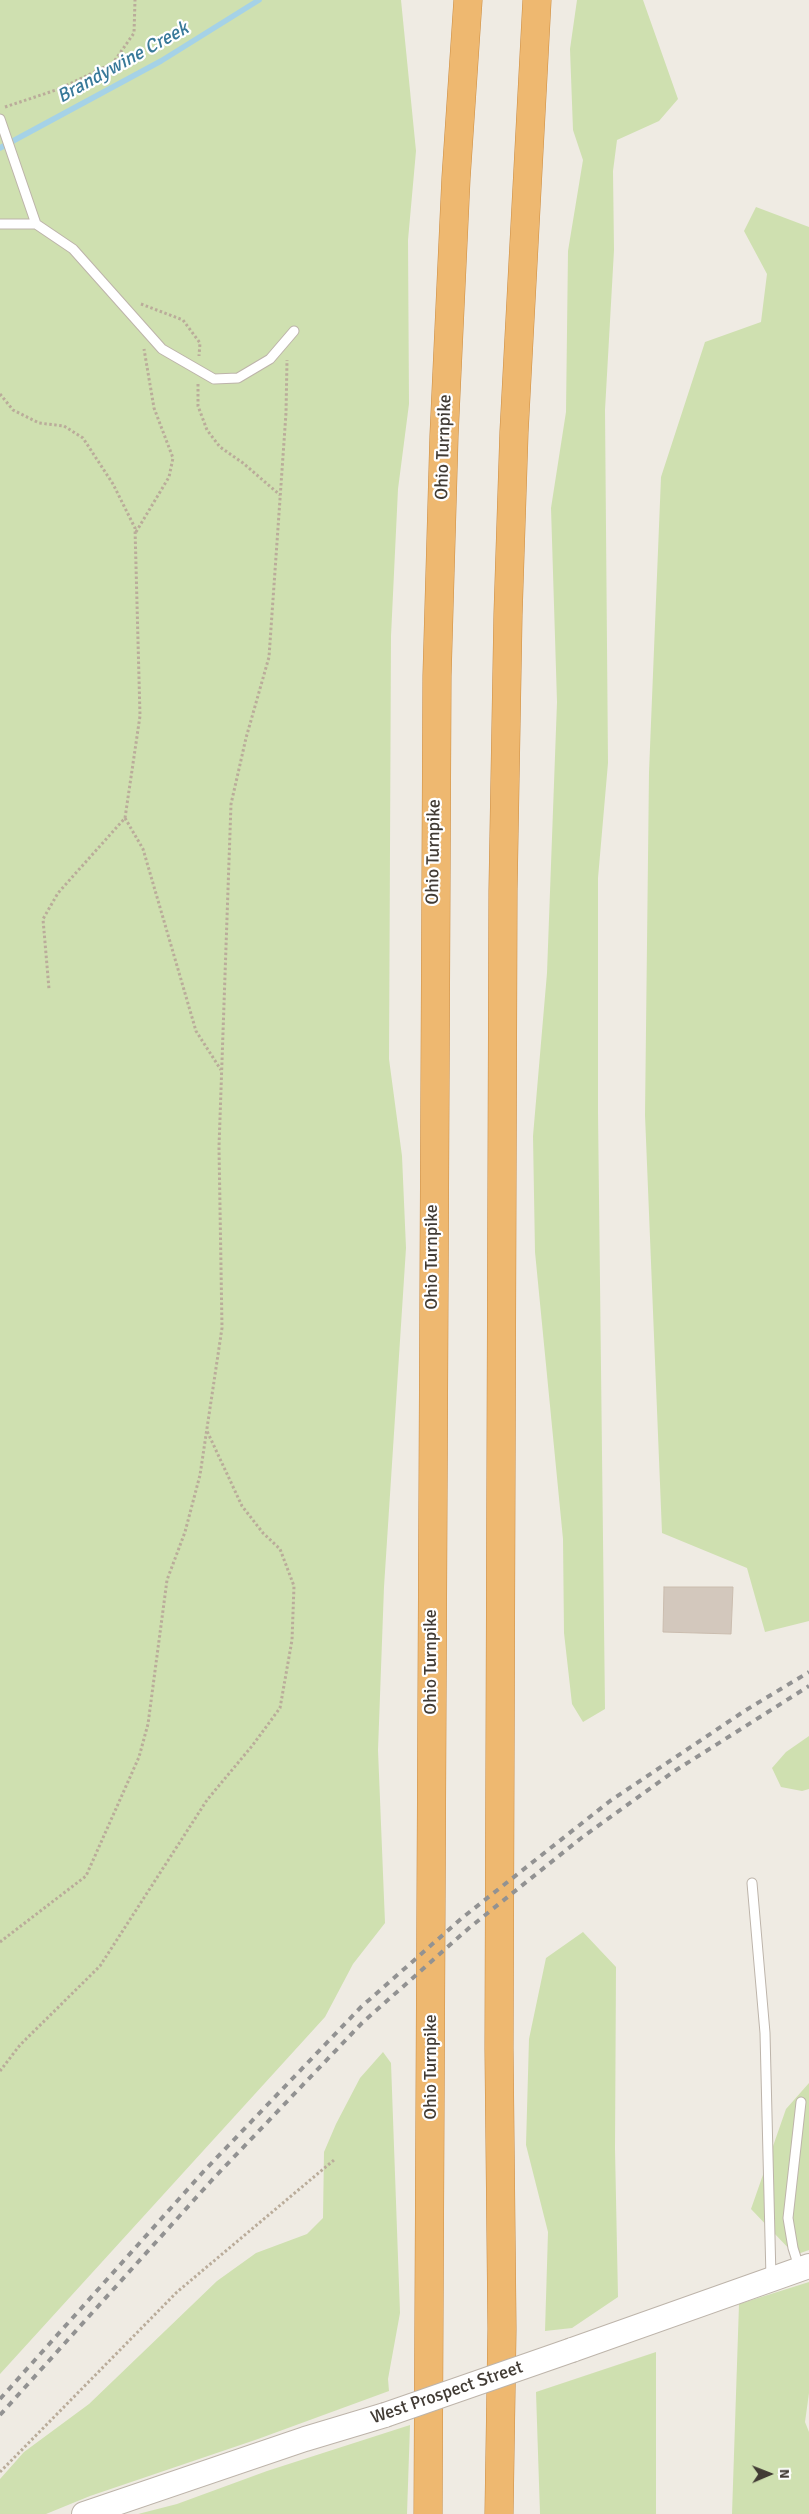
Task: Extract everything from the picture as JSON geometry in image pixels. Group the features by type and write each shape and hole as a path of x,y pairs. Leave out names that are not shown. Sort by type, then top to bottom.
{"highway":[{"name":"Ohio Turnpike","path":"428,2514 432,2082 430,1892 436,696 445,416 457,168 468,0"},
{"path":"499,2514 502,2329 498,2048 504,870 508,615 514,442 537,0"}],"street":[{"name":"West Prospect Street","path":"84,2514 295,2442 385,2415 805,2268"}],"lane":[{"path":"0,118 36,224"},
{"path":"0,224 36,224 73,249 162,349 214,379 238,378 270,359 294,331"},
{"path":"752,1883 765,2033 771,2281"},
{"path":"801,2102 788,2218 793,2248 805,2268"}],"path":[{"path":"0,109 59,89 113,62 134,33 135,0"},
{"path":"135,533 168,477 173,458 154,408 142,326"},
{"path":"0,1942 86,1876 139,1757 148,1724 167,1580 185,1532 195,1494 207,1431 222,1328 219,1147 232,804 246,738 270,656 286,413 287,339"},
{"path":"0,394 13,410 39,424 64,426 83,438 113,484 135,528 140,716 125,818 64,886 42,919 49,989"},
{"path":"125,818 143,850 196,1031 222,1071"},
{"path":"0,2071 20,2045 100,1966 207,1800 252,1746 280,1708 292,1640 294,1586 280,1549 263,1533 242,1506 207,1431"},
{"path":"0,2472 177,2292 334,2160"}],"green space":[{"path":"0,0 401,0 416,151 408,240 409,404 398,489 391,636 389,1059 402,1156 406,1248 384,1587 378,1750 385,1923 353,1964 325,2017 0,2374"},
{"path":"577,0 643,0 678,99 659,121 617,140 613,171 614,250 605,410 608,763 598,878 598,1112 605,1709 583,1722 572,1704 564,1633 563,1539 535,1252 533,1136 547,973 557,702 551,508 566,412 568,251 583,160 573,130 570,49"},
{"path":"756,207 809,227 809,1621 765,1632 747,1568 662,1533 645,1115 649,772 661,477 705,342 761,322 767,274 744,231"},
{"path":"809,1736 809,1789 802,1791 781,1787 772,1768 786,1752"},
{"path":"583,1932 616,1967 615,2149 618,2297 572,2328 545,2331 548,2232 526,2145 529,2039 546,1958"},
{"path":"383,2052 391,2063 400,2313 388,2379 389,2391 258,2439 90,2496 46,2514 0,2514 0,2479 24,2452 89,2404 217,2281 256,2253 307,2234 323,2218 324,2152 360,2078"},
{"path":"809,2083 809,2250 795,2255 751,2209 786,2109"},
{"path":"809,2282 809,2393 805,2422 809,2432 809,2514 732,2514 739,2304"},
{"path":"656,2352 656,2514 540,2514 536,2392"},
{"path":"410,2425 407,2514 138,2514 177,2504 267,2471"}],"building":[{"path":"664,1587 733,1587 731,1634 663,1632"}],"waterway":[{"name":"Brandywine Creek","path":"0,148 161,61 259,0"}],"railway":[{"path":"0,2399 204,2171 361,2007 462,1918 610,1801 746,1710 809,1672"},
{"path":"0,2415 212,2180 362,2023 469,1928 580,1839 673,1772 809,1686"}]}
